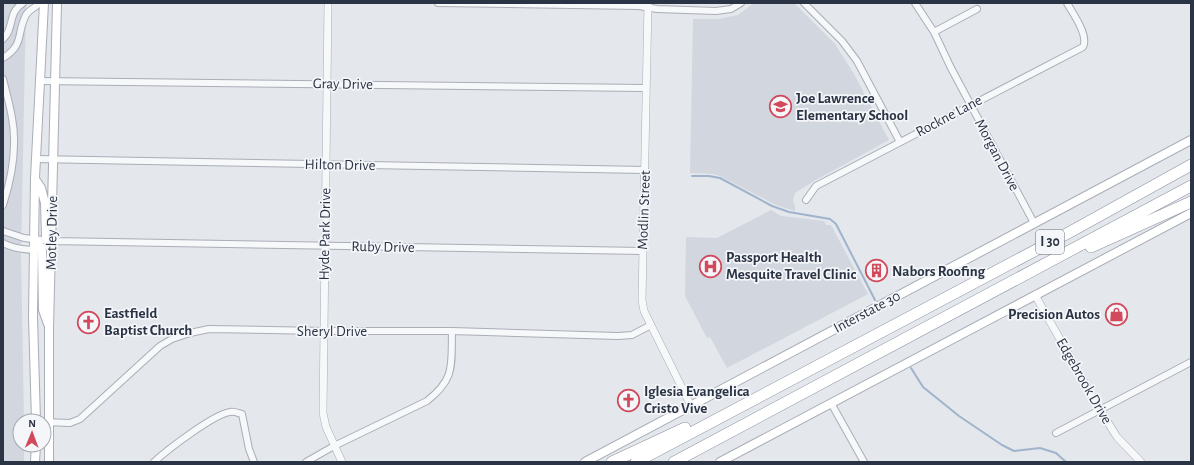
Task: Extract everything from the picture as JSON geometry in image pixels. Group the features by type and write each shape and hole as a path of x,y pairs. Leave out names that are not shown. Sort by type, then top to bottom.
{"highway":[{"name":"I 30","path":"636,462 1070,232 1191,165"},
{"name":"I 30","path":"674,462 1191,186"},
{"path":"1028,273 1191,202"},
{"path":"612,462 690,425 748,402"},
{"path":"686,462 739,428"}],"main road":[{"name":"Motley Drive","path":"36,413 33,317 38,249 34,240 35,178 44,3"},
{"name":"Motley Drive","path":"46,413 52,242 57,3"},
{"name":"Interstate 30","path":"585,462 1191,140"},
{"path":"35,178 41,188 45,203 46,237 52,242"},
{"path":"720,462 1191,213"},
{"path":"38,249 43,310 49,328"}],"street":[{"path":"3,39 8,34 14,12 19,5 23,3"},
{"path":"3,58 12,52 19,42 27,14 30,9 40,3"},
{"name":"Hyde Park Drive","path":"328,3 323,413 326,427 342,462"},
{"path":"438,3 648,5 657,9 724,11 732,9 741,3"},
{"path":"804,3 842,41 857,60 900,142"},
{"name":"Morgan Drive","path":"915,3 934,32 970,105 1034,224"},
{"name":"Rockne Lane","path":"806,200 816,186 1083,47 1085,38 1083,32 1067,3"},
{"name":"Modlin Street","path":"648,5 642,300 644,310 651,326 691,406"},
{"path":"934,32 978,9"},
{"path":"3,80 12,118 14,144 10,175 3,205"},
{"name":"Gray Drive","path":"40,81 646,88"},
{"name":"Hilton Drive","path":"36,159 645,170"},
{"name":"Ruby Drive","path":"3,231 24,238 52,242 643,251"},
{"path":"3,243 8,246 38,249 52,242"},
{"name":"Edgebrook Drive","path":"1035,295 1100,410 1118,437 1141,462"},
{"name":"Sheryl Drive","path":"52,422 70,423 80,419 160,346 172,339 209,329 452,331 618,336 632,335 651,326"},
{"path":"306,462 334,446 427,400 437,393 446,382 451,365 452,331"},
{"path":"1056,433 1191,362"},
{"path":"831,403 864,462"},
{"path":"154,462 165,452 210,421 229,412 236,412 242,414 249,450 254,462"}],"shaded area":[{"path":"3,3 26,3 21,254 24,413 12,413 12,453 24,453 24,462 3,462"},
{"name":"Joe Lawrence Elementary School","path":"754,3 794,3 835,44 854,74 889,140 795,193 793,200 795,211 776,205 714,174 690,173 693,19 718,19 738,15"},
{"path":"771,210 781,216 824,221 826,225 831,225 868,294 727,368 710,337 707,338 685,296 686,237 717,238"}],"waterway":[{"path":"692,176 709,176 720,178 772,206 789,212 830,219 836,224 875,300"},
{"path":"911,368 923,387 959,416 1002,445 1014,451 1040,448 1056,453 1066,462"}],"place":[{"name":"Joe Lawrence Elementary School","path":"781,107"},
{"name":"Passport Health Mesquite Travel Clinic","path":"710,266"},
{"name":"Nabors Roofing","path":"877,271"},
{"name":"Precision Autos","path":"1116,314"},
{"name":"Eastfield Baptist Church","path":"88,322"},
{"name":"Iglesia Evangelica Cristo Vive","path":"629,400"}]}
